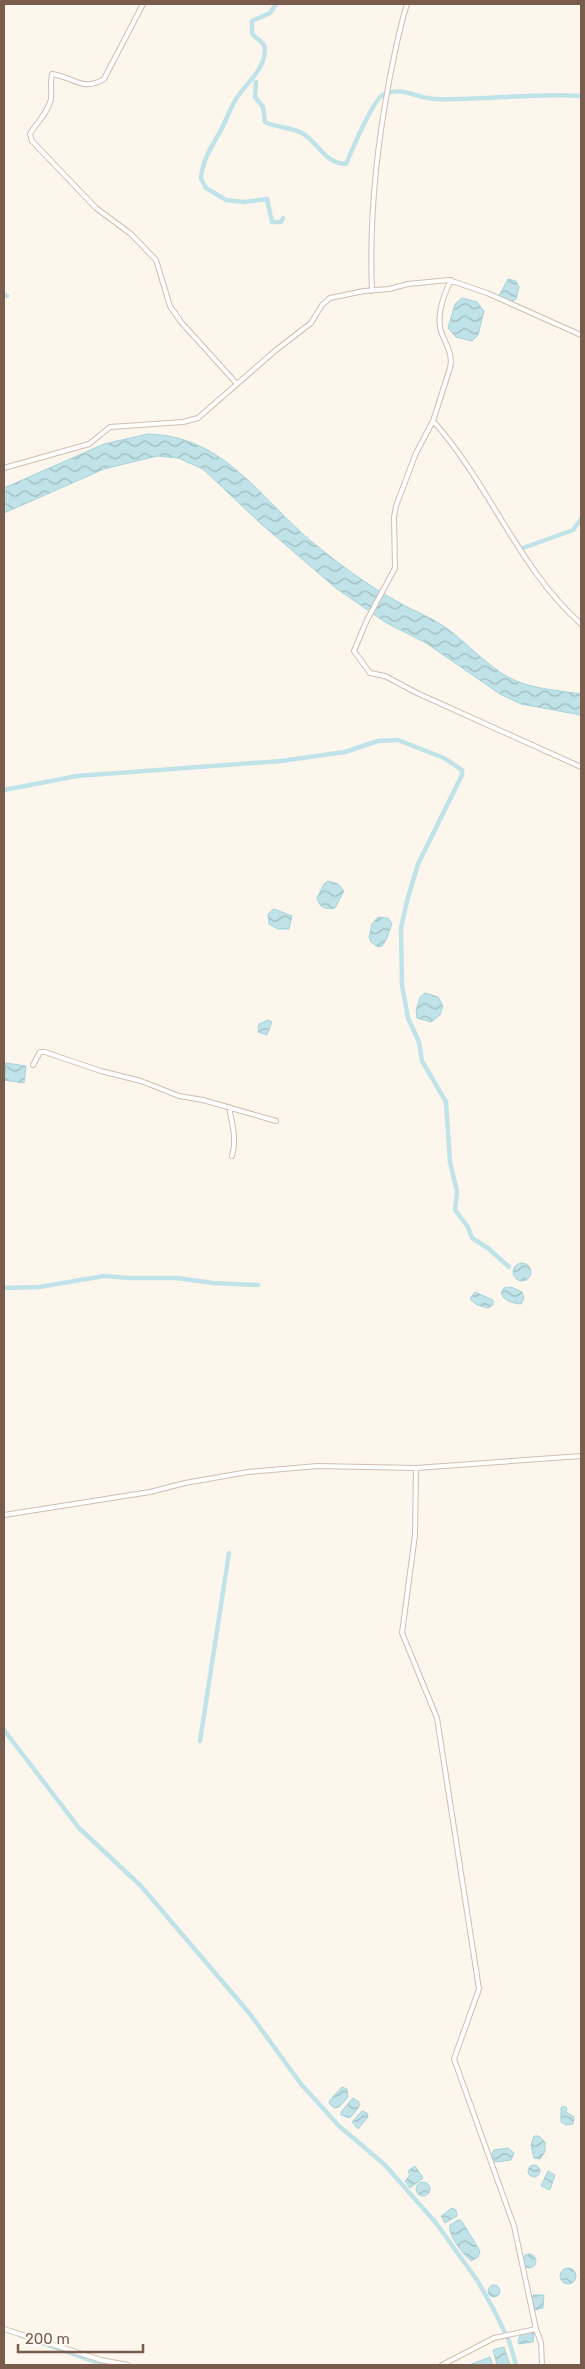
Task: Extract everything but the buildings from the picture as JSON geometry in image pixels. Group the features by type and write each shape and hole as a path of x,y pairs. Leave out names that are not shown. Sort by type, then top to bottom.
{"street":[{"path":"143,4 104,79 80,85 52,74 51,99 41,120 30,134 32,142 96,208 131,234 156,260 170,306 181,322 237,384"},
{"path":"372,291 370,256 373,196 382,120 400,28 407,4"},
{"path":"4,468 89,444 110,427 189,421 209,409 311,323 322,305 330,298 389,289 408,284 451,280 487,293 581,335"},
{"path":"451,280 446,290 440,324 452,358 433,421 416,453 396,506 394,517 396,558 392,577 367,620 354,651 370,673 385,676 417,693 581,767"},
{"path":"433,421 461,454 519,549 553,593 581,624"},
{"path":"33,1066 40,1052 45,1052 101,1071 140,1080 179,1096 276,1121"},
{"path":"229,1108 235,1148 232,1156"},
{"path":"4,1515 150,1492 185,1483 248,1472 318,1466 416,1468 581,1456"},
{"path":"416,1468 415,1535 402,1633 437,1718 479,1989 454,2059 514,2226 536,2329 541,2343 542,2365"},
{"path":"4,2329 88,2356 128,2365"},
{"path":"442,2365 494,2338 536,2329"}],"water":[{"path":"508,279 516,281 519,287 516,299 511,302 499,296"},
{"path":"462,298 477,302 484,311 478,335 472,341 456,337 448,328 455,304"},
{"path":"148,434 175,437 198,445 219,457 257,488 311,541 353,574 375,589 445,627 491,666 508,677 534,687 581,694 581,715 521,704 500,694 426,643 385,622 337,589 259,522 203,469 178,458 157,456 104,469 4,513 4,488 104,444"},
{"path":"328,881 338,884 344,891 335,908 328,909 323,908 317,898 324,884"},
{"path":"274,909 292,916 289,929 278,929 269,924 268,914"},
{"path":"378,917 388,918 392,924 386,940 382,946 378,947 371,942 369,937 372,924"},
{"path":"425,993 438,997 443,1006 440,1015 431,1022 417,1018 416,1011 420,997"},
{"path":"268,1020 272,1022 267,1035 258,1032 259,1024"},
{"path":"6,1063 26,1066 24,1083 4,1080"},
{"path":"522,1263 528,1266 531,1272 528,1278 522,1281 516,1278 513,1272 516,1266"},
{"path":"511,1287 522,1292 524,1298 521,1304 509,1301 502,1296 501,1293 504,1288"},
{"path":"475,1292 493,1300 493,1305 488,1308 477,1305 470,1299"},
{"path":"342,2087 347,2089 348,2097 339,2107 334,2108 329,2103 330,2100"},
{"path":"353,2098 359,2102 359,2107 350,2118 341,2115 341,2112"},
{"path":"563,2106 567,2108 566,2112 574,2117 573,2124 566,2125 561,2122 561,2108"},
{"path":"362,2111 367,2113 368,2117 358,2129 352,2122"},
{"path":"534,2136 539,2136 545,2142 545,2152 540,2159 534,2158 531,2145"},
{"path":"508,2148 514,2153 511,2160 496,2162 493,2160 492,2154 494,2150"},
{"path":"536,2165 539,2166 539,2176 532,2177 529,2176 528,2169 529,2166"},
{"path":"415,2166 423,2178 410,2188 405,2181 410,2175 408,2171"},
{"path":"548,2171 555,2175 550,2190 541,2186"},
{"path":"420,2182 426,2182 430,2189 426,2196 420,2196 416,2192 416,2186"},
{"path":"452,2208 456,2210 457,2216 445,2223 441,2216"},
{"path":"461,2220 480,2251 478,2257 471,2261 460,2249 451,2234 450,2225"},
{"path":"529,2254 534,2256 536,2261 534,2266 529,2268 524,2266 522,2261 524,2256"},
{"path":"565,2268 571,2268 576,2273 574,2282 565,2284 560,2279 560,2273"},
{"path":"494,2285 500,2291 494,2297 488,2291"},
{"path":"533,2295 544,2295 543,2308 535,2310 532,2301"},
{"path":"534,2330 533,2342 519,2344 518,2341 521,2334"},
{"path":"504,2347 510,2365 497,2365 493,2350"},
{"path":"490,2357 493,2365 469,2365"}],"waterway":[{"path":"276,4 270,13 252,21 252,33 265,47 264,57 258,71 236,99 205,159 201,179 206,188 226,200 244,202 267,199 272,222 281,222 283,218"},
{"path":"256,82 255,97 263,107 265,122 302,133 327,157 346,164 374,105 384,94 398,91 436,99 545,95 581,96"},
{"path":"523,548 573,530 581,519"},
{"path":"4,790 77,776 281,761 345,752 378,741 398,740 444,758 462,770 462,775 418,864 407,901 401,928 402,985 408,1018 419,1042 422,1061 446,1102 450,1162 457,1192 455,1210 468,1227 472,1238 488,1248 509,1267"},
{"path":"4,1288 39,1287 104,1276 177,1278 213,1283 258,1285"},
{"path":"200,1741 229,1553"},
{"path":"4,1730 79,1828 141,1886 250,2014 301,2084 339,2126 385,2165 436,2223 477,2280 494,2310 509,2341 516,2365"},
{"path":"19,2335 104,2365"}]}
